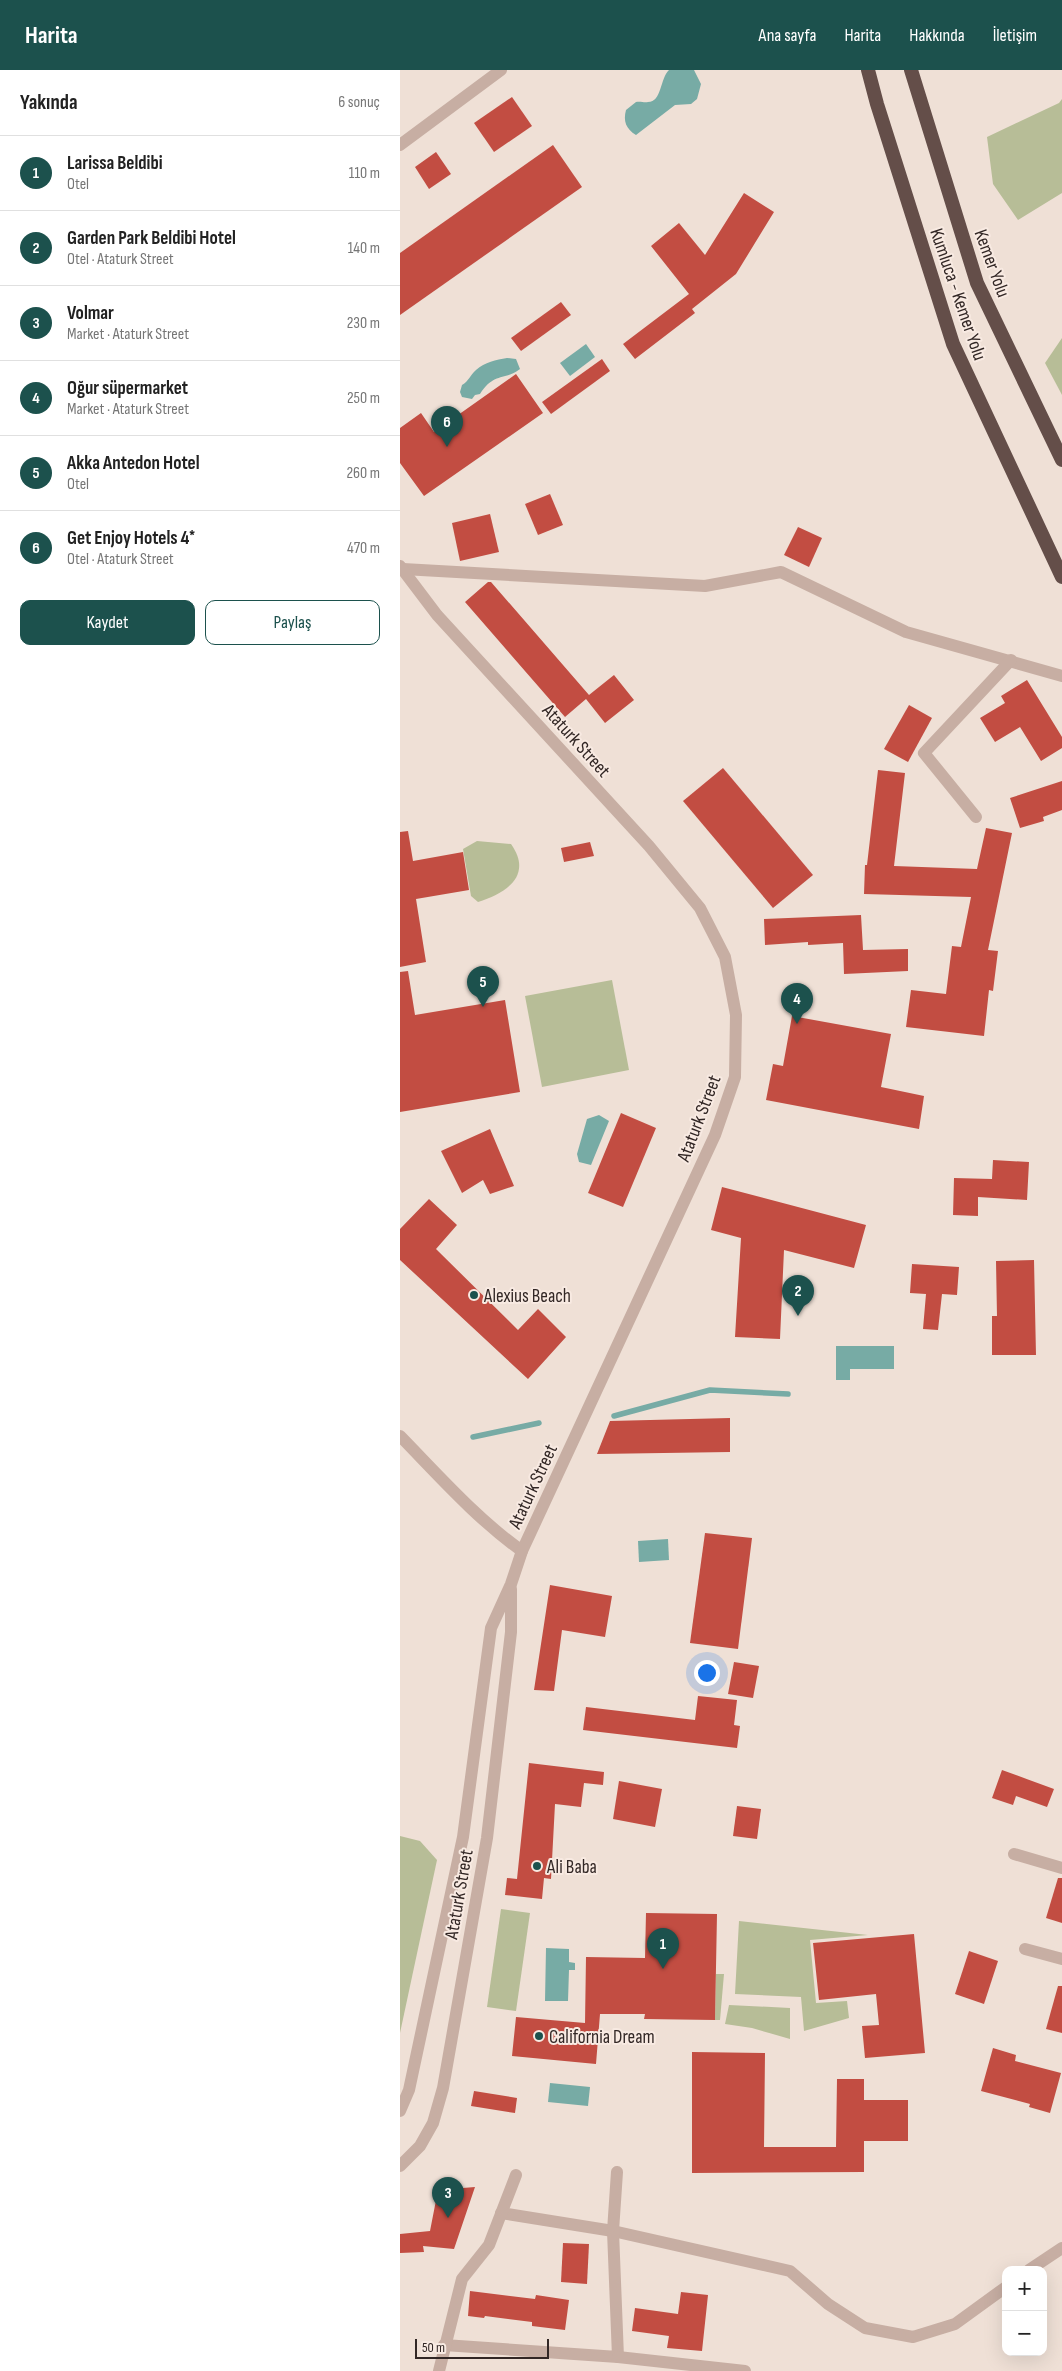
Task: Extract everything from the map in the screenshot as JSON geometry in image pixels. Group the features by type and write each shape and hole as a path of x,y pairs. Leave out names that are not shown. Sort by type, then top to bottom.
{"highway":[{"name":"Kumluca - Kemer Yolu","path":"868,70 953,344 1062,577"},
{"name":"Kemer Yolu","path":"912,70 977,283 1062,460"}],"street":[{"path":"400,144 502,70"},
{"path":"402,567 705,586 781,572 906,632 1011,660 1062,676"},
{"name":"Ataturk Street","path":"400,2111 409,2090 463,1837 491,1628 511,1584 522,1551 715,1135 735,1077 736,1015 725,957 700,908 649,846 437,615 402,567"},
{"path":"976,816 924,752 1011,660"},
{"path":"400,1436 454,1492 504,1538 522,1551"},
{"name":"Ataturk Street","path":"400,2166 420,2146 433,2122 443,2088 487,1838 511,1632 511,1584"},
{"path":"1014,1854 1062,1868"},
{"path":"1025,1949 1062,1959"},
{"path":"618,2172 613,2231 618,2357"},
{"path":"439,2371 462,2279 489,2245 516,2175"},
{"path":"501,2213 613,2231 790,2271 828,2304 865,2328 913,2337 955,2324 1002,2289"},
{"path":"1035,2266 1062,2248"},
{"path":"444,2345 618,2357 745,2371"}],"green space":[{"path":"1062,99 1062,193 1018,220 993,184 987,137 1059,103"},
{"path":"1062,338 1062,395 1045,363"},
{"path":"477,841 511,844 517,855 519,865 518,874 507,888 478,902 471,896 463,849"},
{"path":"612,980 629,1070 542,1087 525,996"},
{"path":"400,1836 420,1841 437,1860 400,2033"},
{"path":"501,1909 530,1913 516,2011 487,2007"},
{"path":"739,1921 868,1935 810,1940 816,2003 847,2001 849,2018 804,2031 801,1997 735,1994"},
{"path":"716,1974 724,1974 720,2020 715,2020"},
{"path":"729,2005 790,2008 790,2039 752,2028 725,2024"}],"water":[{"path":"669,70 694,70 701,84 697,99 691,104 675,105 636,135 626,124 626,110 636,102 653,101"},
{"path":"586,344 595,357 570,376 560,363"},
{"path":"507,358 516,359 520,369 490,382 480,394 475,395 472,399 462,397 460,392 462,385 479,367"},
{"path":"599,1115 609,1121 591,1165 579,1162 577,1154 587,1119"},
{"path":"836,1346 894,1346 894,1369 850,1369 850,1380 836,1380"},
{"path":"668,1539 669,1560 639,1562 638,1541"},
{"path":"546,1948 569,1949 569,1962 575,1963 575,1970 569,1970 568,2001 545,2001"},
{"path":"550,2083 590,2087 588,2106 548,2102"}],"building":[{"path":"512,97 532,126 494,152 474,123"},
{"path":"553,145 582,187 400,315 400,253"},
{"path":"436,152 451,174 429,189 415,167"},
{"path":"744,193 774,212 736,274 692,309 695,313 635,359 623,344 689,294 651,246 679,223 705,255"},
{"path":"561,302 571,315 521,351 511,338"},
{"path":"602,359 610,371 551,414 542,402"},
{"path":"516,374 543,413 424,496 400,463 400,428 421,413 434,432"},
{"path":"550,494 563,525 538,535 525,504"},
{"path":"490,514 499,552 460,561 452,523"},
{"path":"798,527 822,538 809,567 784,555"},
{"path":"488,582 491,582 589,695 614,675 634,700 605,723 586,699 565,717 465,602"},
{"path":"1027,680 1062,737 1062,748 1041,761 1020,727 995,742 980,718 1005,703 1001,696"},
{"path":"909,705 932,718 908,762 884,749"},
{"path":"723,768 813,875 773,908 683,801"},
{"path":"878,770 905,773 894,866 977,869 986,828 1012,833 988,950 998,951 993,991 989,990 984,1036 906,1027 911,990 946,994 952,946 961,947 971,897 864,894 865,865 867,865"},
{"path":"1062,781 1062,810 1043,817 1044,821 1020,828 1010,798"},
{"path":"408,831 413,861 463,852 469,890 416,899 426,962 400,967 400,832"},
{"path":"590,842 594,856 564,862 561,848"},
{"path":"861,915 863,950 908,949 908,971 844,974 843,943 808,945 808,942 765,945 764,919"},
{"path":"408,971 415,1015 505,1000 520,1092 400,1112 400,972"},
{"path":"792,1016 891,1034 881,1087 924,1096 919,1129 766,1100 773,1064 783,1066"},
{"path":"621,1113 656,1128 623,1207 588,1193"},
{"path":"490,1129 514,1186 490,1194 483,1180 462,1193 441,1151"},
{"path":"993,1160 1029,1162 1027,1200 978,1197 978,1216 953,1215 954,1178 992,1179"},
{"path":"722,1187 866,1225 854,1268 784,1250 780,1339 735,1337 741,1238 711,1230"},
{"path":"429,1199 457,1225 436,1249 518,1330 538,1309 566,1337 528,1379 400,1260 400,1229"},
{"path":"1034,1260 1036,1355 992,1355 992,1316 997,1316 996,1261"},
{"path":"912,1264 959,1267 957,1295 942,1294 938,1330 923,1329 926,1294 910,1293"},
{"path":"730,1418 730,1452 597,1454 610,1421"},
{"path":"705,1533 752,1538 738,1649 690,1643"},
{"path":"550,1585 612,1596 605,1637 562,1630 554,1691 534,1690"},
{"path":"734,1662 759,1666 753,1698 728,1694"},
{"path":"698,1696 737,1700 734,1725 740,1726 737,1748 583,1730 586,1707 695,1720"},
{"path":"529,1763 604,1772 603,1785 584,1783 581,1807 555,1804 551,1879 544,1878 542,1899 505,1895 507,1878 517,1879"},
{"path":"1002,1770 1054,1789 1047,1807 1016,1796 1013,1805 992,1798"},
{"path":"619,1781 662,1789 655,1827 613,1819"},
{"path":"737,1806 761,1809 757,1839 733,1836"},
{"path":"1058,1878 1062,1878 1062,1923 1046,1918"},
{"path":"646,1913 717,1914 715,2020 644,2019 645,2014 600,2014 596,2064 512,2056 516,2017 585,2023 586,1957 645,1958"},
{"path":"914,1934 925,2053 865,2058 862,2026 879,2025 876,1994 819,2000 813,1943"},
{"path":"969,1951 998,1961 984,2004 955,1994"},
{"path":"1058,1986 1062,1986 1062,2033 1046,2029"},
{"path":"993,2048 1016,2055 1015,2061 1061,2073 1050,2113 1029,2107 1030,2104 981,2091"},
{"path":"692,2052 765,2053 764,2147 836,2147 837,2079 864,2079 864,2100 908,2100 908,2141 864,2141 864,2172 692,2173"},
{"path":"474,2091 517,2098 515,2113 471,2106"},
{"path":"475,2187 454,2249 423,2246 424,2252 400,2253 400,2234 430,2231 438,2190"},
{"path":"563,2243 589,2244 587,2284 561,2282"},
{"path":"470,2291 535,2299 536,2295 569,2300 565,2330 532,2326 532,2322 485,2316 484,2318 468,2316"},
{"path":"681,2292 708,2295 702,2351 667,2348 669,2336 632,2331 635,2308 678,2314"}],"waterway":[{"path":"614,1416 710,1390 788,1394"},
{"path":"473,1437 539,1423"}],"place":[{"name":"Get Enjoy Hotels 4*","path":"447,447"},
{"name":"Akka Antedon Hotel","path":"483,1007"},
{"name":"Oğur süpermarket","path":"797,1024"},
{"name":"Alexius Beach","path":"474,1295"},
{"name":"Garden Park Beldibi Hotel","path":"798,1316"},
{"name":"Ali Baba","path":"537,1866"},
{"name":"Larissa Beldibi","path":"663,1969"},
{"name":"California Dream","path":"539,2036"},
{"name":"Volmar","path":"448,2218"}]}
